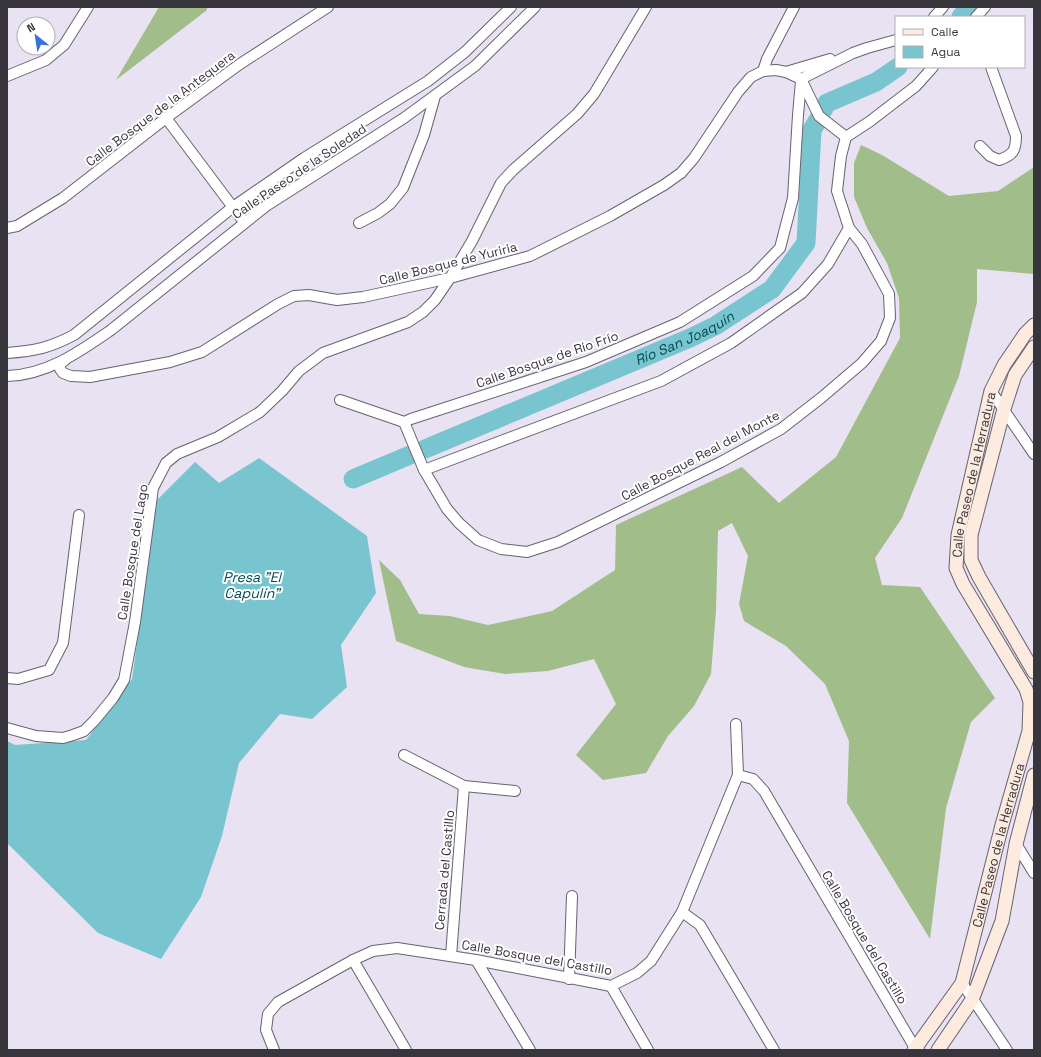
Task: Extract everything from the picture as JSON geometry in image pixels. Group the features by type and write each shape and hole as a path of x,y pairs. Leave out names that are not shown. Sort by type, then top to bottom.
{"main road":[{"name":"Calle Paseo de la Herradura","path":"916,1049 962,983 1002,825 1029,731 1030,702 1026,688 963,584 956,568 958,535 991,391 1004,365 1024,334 1034,325"},
{"name":"Calle Paseo de la Herradura","path":"1034,347 1015,375 1004,409 971,535 971,560 1034,672"},
{"name":"Calle Paseo de la Herradura","path":"938,1050 972,1000 1002,921 1016,844 1034,775"}],"street":[{"path":"7,76 46,60 64,45 88,7"},
{"name":"Calle Bosque de la Antequera","path":"7,228 17,226 63,198 166,118 240,64 328,7"},
{"name":"Calle Paseo de la Soledad","path":"7,353 32,351 56,344 74,335 233,207 304,158 428,81 465,52 511,7"},
{"name":"Calle Paseo de la Soledad","path":"7,376 21,376 43,370 65,360 89,346 266,206 404,118 475,66 535,7"},
{"name":"Calle Bosque del Lago","path":"7,728 36,736 62,738 73,736 84,731 94,721 113,698 124,680 135,622 153,488 166,463 177,454 218,437 260,412 282,391 299,371 323,353 408,322 423,312 435,300 450,278 472,241 502,183 512,170 577,114 594,94 646,7"},
{"path":"794,7 767,59 763,71 776,70 786,72 801,79 819,116 846,137 869,122 916,86 932,68"},
{"path":"935,16 943,7"},
{"path":"977,16 985,7"},
{"path":"801,79 853,53 895,40"},
{"path":"786,72 830,59"},
{"path":"980,146 990,156 999,160 1010,156 1016,147 1016,136 991,68"},
{"name":"Calle Bosque de Yuriria","path":"65,360 60,364 60,369 63,373 71,376 90,377 170,362 202,352 278,304 294,296 309,295 337,300 363,297 450,278 530,256 610,216 664,185 681,173 694,158 738,92 751,77 763,71"},
{"name":"Calle Bosque de Río Frío","path":"404,422 586,362 680,322 753,276 780,248 793,198 801,79"},
{"path":"359,223 378,213 390,204 403,188 424,135 435,96"},
{"path":"166,118 244,222"},
{"name":"Calle Bosque Real del Monte","path":"424,470 447,509 459,523 478,540 501,549 527,552 558,542 721,462 781,429 821,398 862,363 881,341 890,318 889,294 862,244 849,228 837,190 841,156 846,137"},
{"path":"340,400 404,422 424,470 661,381 731,343 802,293 828,264 849,228"},
{"path":"991,391 1034,454"},
{"path":"7,678 18,679 49,670 63,643 79,515"},
{"path":"736,724 738,775"},
{"path":"404,755 464,786 516,791"},
{"name":"Calle Bosque del Castillo","path":"274,1050 266,1030 268,1014 278,1002 353,960 373,951 397,948 476,960 612,986 637,973 651,961 682,912 738,775 753,778 764,792 916,1049"},
{"name":"Cerrada del Castillo","path":"450,956 464,786"},
{"path":"1016,844 1034,873"},
{"path":"569,979 572,896"},
{"path":"682,912 700,925 774,1050"},
{"path":"353,960 406,1050"},
{"path":"476,960 530,1050"},
{"path":"962,983 1007,1050"},
{"path":"612,986 648,1050"}],"green space":[{"path":"159,7 207,7 207,10 116,80"},
{"path":"861,145 882,155 949,196 998,191 1034,167 1034,274 977,269 977,302 959,376 902,518 875,558 882,585 920,587 995,698 971,722 946,808 930,939 847,803 849,741 825,684 786,646 744,621 739,604 748,556 732,523 718,531 716,610 711,674 694,706 668,736 646,773 603,780 576,755 616,704 594,659 548,671 505,674 464,667 396,641 379,560 400,580 419,614 450,616 488,625 552,611 615,570 616,525 742,467 779,503 836,457 900,338 899,298 887,263 867,228 854,197 854,163"}],"water":[{"name":"Presa \"El Capulín\"","path":"259,458 367,536 376,593 341,645 347,687 312,719 280,714 239,763 222,836 201,897 161,959 98,933 7,843 7,741 15,745 86,740 132,679 157,500 195,462 219,483"}],"waterway":[{"name":"Río San Joaquín","path":"962,16 969,7"},
{"name":"Río San Joaquín","path":"821,113 827,103 876,82 897,68"},
{"name":"Río San Joaquín","path":"425,449 690,338 715,326 772,289 806,243 812,130 818,120"},
{"name":"Río San Joaquín","path":"353,479 410,455"}]}
